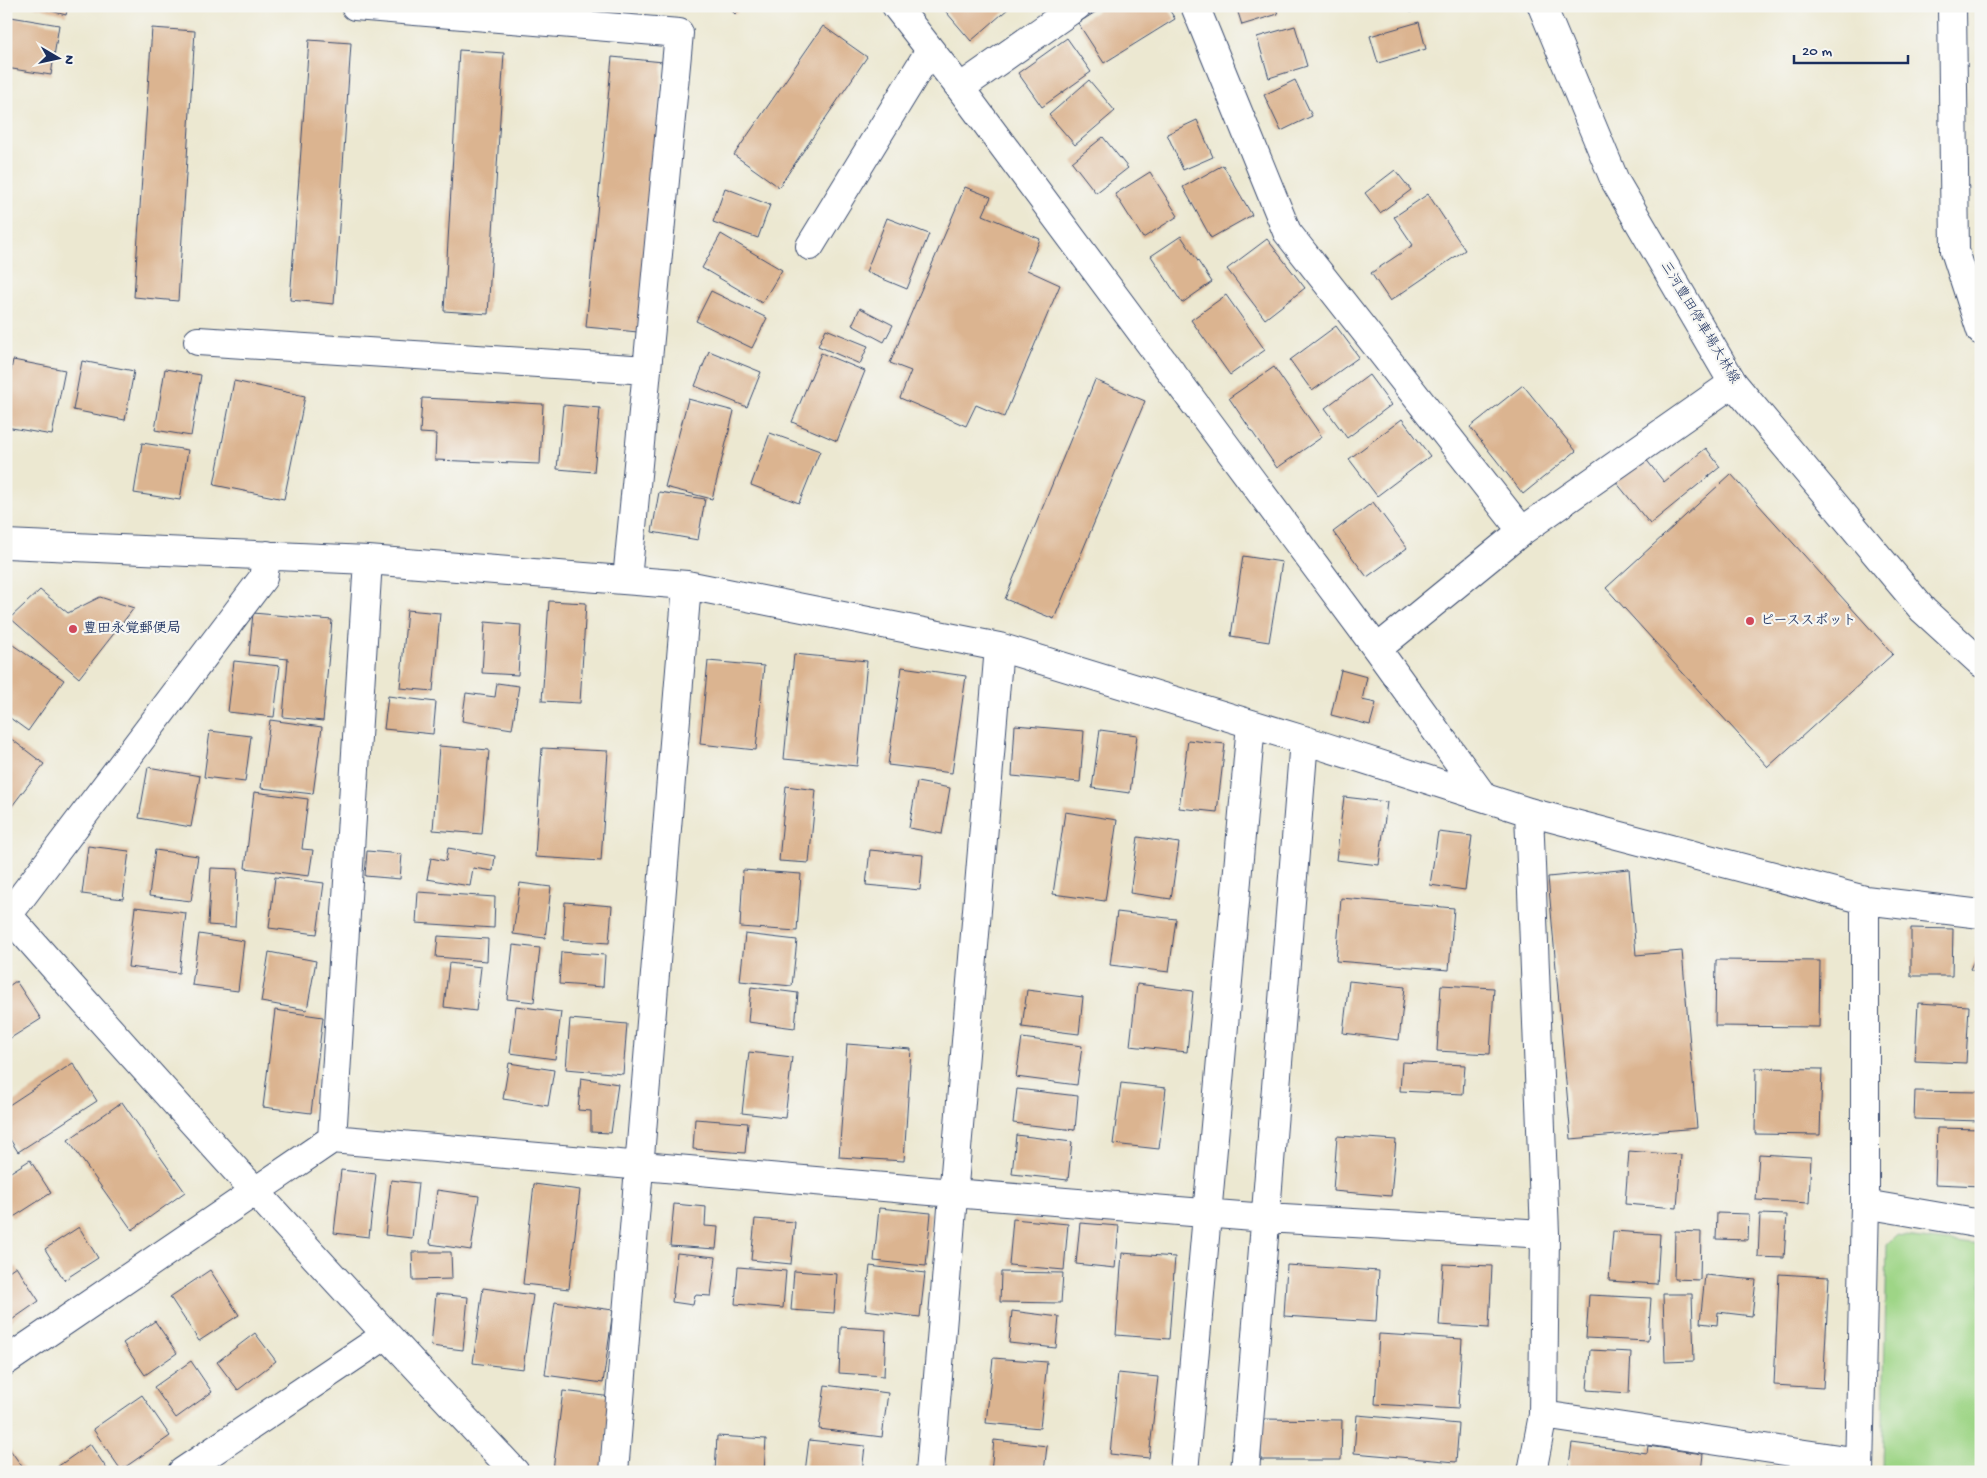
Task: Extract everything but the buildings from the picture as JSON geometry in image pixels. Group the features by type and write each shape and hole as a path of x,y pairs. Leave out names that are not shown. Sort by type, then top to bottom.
{"street":[{"path":"355,6 679,33 627,580"},
{"path":"896,6 960,88 1377,649 1483,796"},
{"path":"960,88 1077,6"},
{"path":"1195,6 1287,232 1522,531"},
{"name":"三河豊田停車場大林線","path":"1542,6 1615,181 1732,383 1923,610 1981,663"},
{"path":"1952,6 1955,251 1981,331"},
{"path":"810,246 930,50"},
{"path":"198,341 647,370"},
{"path":"1377,649 1522,531 1732,383"},
{"path":"6,544 368,560 687,585 999,647 1304,740 1529,812 1865,900 1981,914"},
{"path":"266,555 263,578 7,914 254,1191 515,1472"},
{"path":"332,1139 368,560"},
{"path":"614,1472 687,585"},
{"path":"930,1472 999,647"},
{"path":"1184,1472 1251,724"},
{"path":"1244,1472 1304,740"},
{"path":"1529,812 1545,1234 1543,1415 1532,1472"},
{"path":"1543,1415 1859,1467 1865,1204 1865,900"},
{"path":"6,1361 332,1139 1206,1214 1545,1234"},
{"path":"1865,1204 1981,1224"},
{"path":"182,1472 386,1335"}],"green space":[{"path":"1896,1235 1981,1245 1981,1472 1882,1472 1887,1244"}],"place":[{"name":"ピーススポット","path":"1750,621"},
{"name":"豊田永覚郵便局","path":"73,629"}]}
